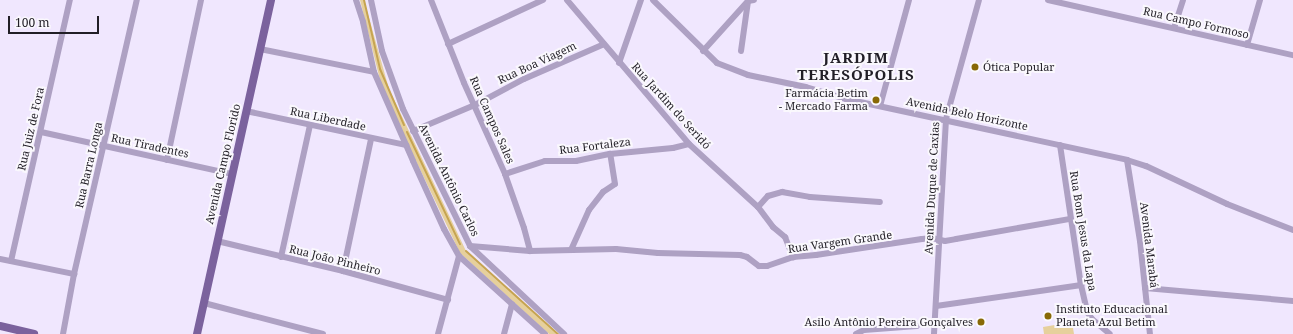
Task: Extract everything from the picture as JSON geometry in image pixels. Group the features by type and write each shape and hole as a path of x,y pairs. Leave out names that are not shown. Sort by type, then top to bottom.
{"main road":[{"name":"Avenida Campo Florido","path":"197,334 271,0"},
{"path":"2,327 34,334"}],"street":[{"name":"Rua Juiz de Fora","path":"11,261 70,0"},
{"name":"Rua Barra Longa","path":"63,334 74,274 136,0"},
{"path":"167,160 201,0"},
{"name":"Avenida Antônio Carlos","path":"356,0 363,22 374,72 444,229 459,256 545,334"},
{"name":"Avenida Antônio Carlos","path":"371,0 382,51 413,131 470,246 564,334"},
{"name":"Rua Campos Sales","path":"431,0 448,44 505,174 524,228 530,251"},
{"path":"448,44 543,0"},
{"name":"Rua Jardim do Seridó","path":"567,0 689,144 758,207 774,227 785,237 793,257"},
{"path":"619,63 641,0"},
{"name":"Avenida Belo Horizonte","path":"653,0 703,51 717,63 748,75 806,87 830,95 946,119 1127,160 1146,166 1227,204 1293,230"},
{"path":"703,51 750,0"},
{"path":"741,51 750,0"},
{"path":"880,106 909,0"},
{"name":"Avenida Duque de Caxias","path":"934,334 946,119 979,0"},
{"name":"Rua Campo Formoso","path":"1048,0 1293,55"},
{"path":"1174,28 1183,0"},
{"path":"1247,45 1260,0"},
{"name":"Rua Boa Viagem","path":"413,131 475,105 524,79 604,44"},
{"path":"260,50 374,72"},
{"name":"Rua Liberdade","path":"246,111 371,139 406,145"},
{"path":"281,256 310,125"},
{"name":"Rua Tiradentes","path":"41,132 103,147 232,174"},
{"path":"343,271 371,139"},
{"name":"Rua Fortaleza","path":"505,174 545,161 576,161 610,154 673,148 689,144"},
{"name":"Rua Bom Jesus da Lapa","path":"1060,145 1070,219 1087,312 1092,319 1110,334"},
{"path":"571,250 589,210 603,192 615,184 610,154"},
{"name":"Avenida Marabá","path":"1127,160 1140,241 1150,334"},
{"path":"758,207 768,196 782,192 810,197 880,202"},
{"name":"Rua Vargem Grande","path":"470,246 530,251 616,249 740,255 747,257 759,266 767,266 793,257 922,239 956,239 1070,219"},
{"name":"Rua João Pinheiro","path":"217,241 343,271 448,300"},
{"path":"438,334 459,256"},
{"path":"0,259 74,274"},
{"path":"936,306 1081,285"},
{"path":"1145,288 1293,301"},
{"path":"204,303 323,334"},
{"path":"504,334 512,304"},
{"path":"856,334 864,330 917,326"}],"shaded area":[{"path":"360,0 364,0 389,89 466,251 559,334 549,334 460,253 383,92"},
{"path":"1072,322 1074,334 1044,334 1043,327"}],"waterway":[{"path":"364,0 380,69 404,125"},
{"path":"407,132 460,244"},
{"path":"466,251 558,334"}],"place":[{"name":"Ótica Popular","path":"975,67"},
{"name":"Farmácia Betim - Mercado Farma","path":"876,100"},
{"name":"Instituto Educacional Planeta Azul Betim","path":"1048,316"},
{"name":"Asilo Antônio Pereira Gonçalves","path":"981,322"}],"district":[{"name":"JARDIM TERESÓPOLIS","path":"856,66"}]}
